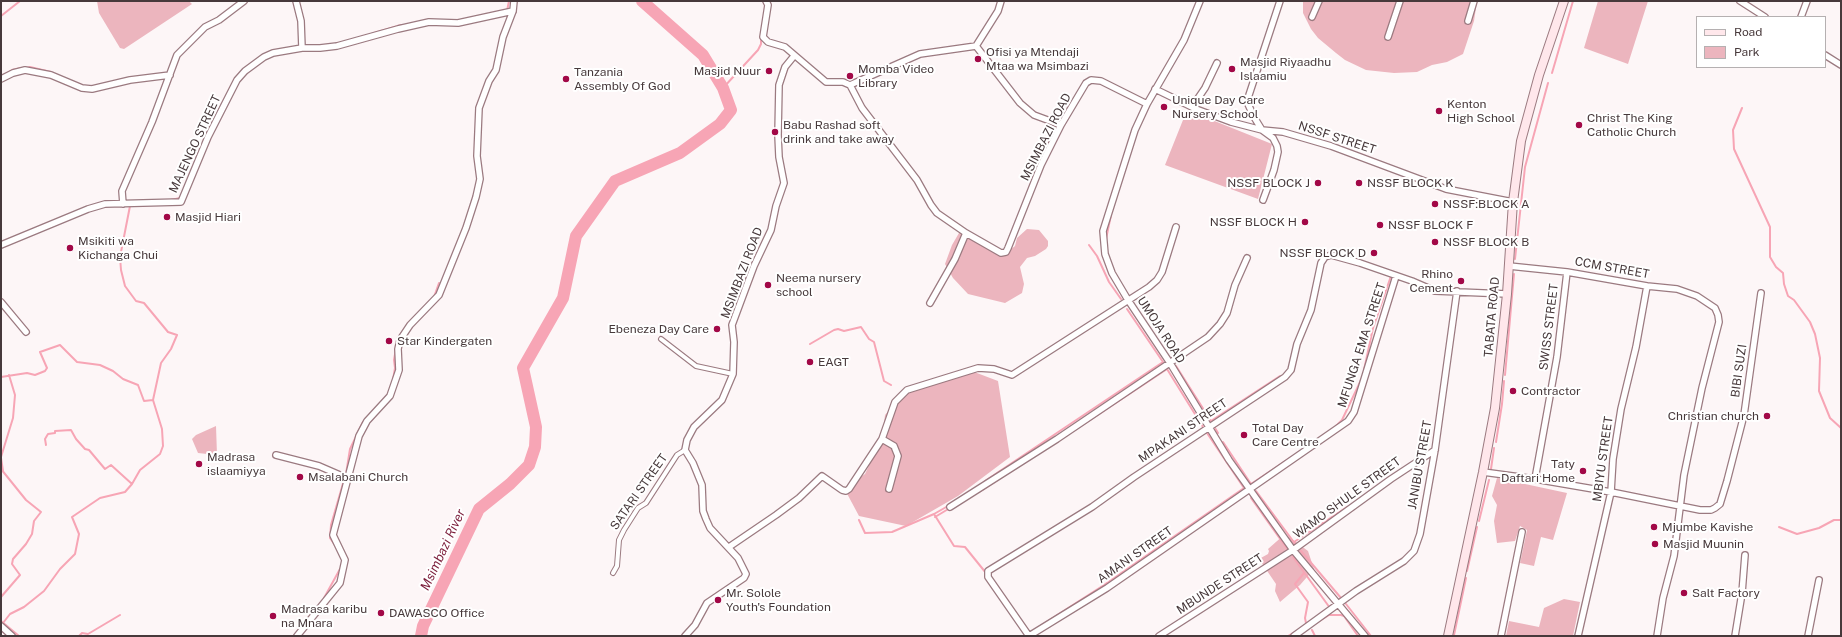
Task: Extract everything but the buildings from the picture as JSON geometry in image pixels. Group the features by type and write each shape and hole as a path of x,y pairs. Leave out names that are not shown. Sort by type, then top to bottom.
{"main road":[{"name":"TABATA ROAD","path":"1448,636 1483,472 1500,368 1507,294 1513,202 1521,141 1539,75 1564,1"}],"street":[{"path":"123,204 122,191 152,122 177,55 205,27 219,20 244,1"},
{"path":"296,1 301,21 302,48 337,46 429,22 458,23 513,11"},
{"path":"297,636 340,583 346,560 333,534 349,479 359,436 367,421 386,402 393,389 398,370 398,349 400,340 410,325 438,294 466,228 480,179 477,156 479,108 489,81 496,70 503,37 513,11 514,1"},
{"path":"766,1 768,5 764,37 768,42 785,47 826,82 843,82 850,85 920,54 976,46 998,11 1001,1"},
{"name":"UMOJA ROAD","path":"1200,1 1184,40 1147,104 1132,137 1103,231 1105,254 1112,273 1128,300 1170,363 1229,460 1293,550 1365,636"},
{"path":"1263,200 1274,170 1278,152 1273,138 1262,130 1248,104 1248,98 1280,1"},
{"path":"1312,17 1319,1"},
{"path":"1388,37 1400,1"},
{"path":"1468,20 1474,1"},
{"path":"1740,1 1763,16"},
{"path":"1801,16 1807,1"},
{"path":"976,46 1020,103 1034,115 1061,125"},
{"name":"MAJENGO STREET","path":"1,245 88,209 105,204 181,202 208,137 238,80 245,71 264,57 273,53 302,48"},
{"path":"1826,55 1840,62"},
{"name":"MSIMBAZI ROAD","path":"684,450 687,440 694,427 722,400 733,374 734,342 732,325 754,266 771,230 776,206 784,183 779,156 779,85 782,73 794,56"},
{"path":"1192,106 1205,88 1217,63"},
{"path":"1,79 13,73 25,70 51,75 82,88 92,89 130,80 170,75"},
{"name":"MSIMBAZI ROAD","path":"850,85 862,108 917,180 931,206 937,213 966,233 1001,253 1006,252 1041,165 1061,125 1086,82 1091,80 1101,81 1147,104"},
{"name":"NSSF STREET","path":"1156,89 1231,122 1262,130 1283,132 1331,146 1446,188 1513,202"},
{"path":"729,547 776,516 799,498 822,476 840,489 846,491 861,472 882,439 895,402 907,390 978,368 994,369 1012,375 1157,280 1162,272 1176,228"},
{"path":"930,303 955,259 966,233"},
{"name":"MPAKANI STREET","path":"1029,636 1015,618 987,574 988,571 1092,507 1134,477 1276,384 1289,373 1297,344 1311,310 1321,263 1325,257 1331,255 1360,263 1396,276"},
{"path":"950,507 1057,439 1208,337 1220,324 1227,313 1235,285 1248,258"},
{"name":"CCM STREET","path":"1509,266 1567,272 1647,286 1677,289 1697,296 1715,308 1719,322 1702,388 1684,475 1680,506"},
{"name":"SWISS STREET","path":"1535,479 1557,357 1567,272"},
{"path":"1396,276 1435,291 1507,294"},
{"name":"MFUNGA EMA STREET","path":"1251,490 1348,421 1354,412 1396,276"},
{"name":"MBIYU STREET","path":"1578,636 1611,492 1613,459 1621,408 1636,347 1647,286"},
{"name":"JANIBU STREET","path":"1294,636 1356,591 1404,560 1414,551 1420,534 1458,291"},
{"name":"BIBI SUZI","path":"1483,472 1535,479 1680,506 1711,510 1720,504 1744,416 1761,293"},
{"path":"1,302 26,332"},
{"path":"661,339 696,366 733,374"},
{"path":"882,439 894,446 898,456 889,489"},
{"path":"684,450 693,463 702,485 703,511 710,528 729,547 743,567 745,576 707,603 695,625 685,636"},
{"name":"SATARI STREET","path":"613,573 617,566 619,540 624,530 638,508 646,502 677,455 684,450"},
{"name":"WAMO SHULE STREET","path":"1293,550 1391,479 1434,450"},
{"path":"276,455 319,466 349,479"},
{"name":"AMANI STREET","path":"1029,636 1107,588 1251,490"},
{"path":"1657,636 1663,598 1674,556 1680,506"},
{"path":"1501,636 1522,532"},
{"name":"MBUNDE STREET","path":"1159,636 1293,550"},
{"path":"1735,636 1742,593 1745,555"},
{"path":"1808,636 1819,580"},
{"path":"1,626 12,636"}],"green space":[{"path":"97,1 189,1 192,4 124,49 120,48 99,13"},
{"path":"1303,1 1477,1 1474,21 1463,54 1447,62 1432,65 1417,72 1394,73 1366,70 1345,60 1336,53 1318,38 1311,29 1303,13"},
{"path":"1598,1 1648,1 1628,64 1584,48"},
{"path":"1187,110 1272,144 1258,199 1165,165"},
{"path":"1027,229 1039,230 1048,241 1048,246 1035,256 1027,258 1020,267 1024,284 1022,293 1005,303 968,294 953,278 945,264 952,245 959,233 969,233 1000,250 1009,251 1015,246 1017,238"},
{"path":"969,370 998,381 1010,457 958,496 906,526 859,516 844,488 865,474 882,438 885,415 902,395 934,380"},
{"path":"216,426 217,455 198,453 192,439 196,435"},
{"path":"1497,478 1567,493 1553,540 1541,537 1534,566 1520,563 1527,530 1520,526 1515,541 1497,543 1494,521 1497,505 1492,496"},
{"path":"1285,534 1308,551 1314,569 1300,585 1280,602 1275,591 1276,584 1259,559 1268,554 1268,549"},
{"path":"1564,599 1580,602 1573,636 1506,636 1509,621 1539,627 1544,608"}],"waterway":[{"path":"1,16 20,1"},
{"path":"507,11 509,1"},
{"name":"Msimbazi River","path":"421,636 423,626 479,509 510,484 529,465 535,447 536,427 523,368 563,298 576,236 615,181 680,153 720,124 731,110 723,88 703,55 642,1"},
{"name":"Msimbazi River","path":"646,6 651,1"},
{"path":"1552,73 1573,1"},
{"path":"374,33 401,25"},
{"path":"723,88 758,50 761,44 761,37"},
{"path":"980,48 992,63"},
{"path":"26,68 30,67 51,72"},
{"path":"4,75 12,70 21,68"},
{"path":"1515,259 1525,167 1548,83"},
{"path":"1742,108 1733,130 1734,149 1770,227 1770,257 1776,267 1783,273 1784,284 1788,296 1794,300 1810,322 1815,334 1820,358 1819,391 1830,418 1841,428"},
{"path":"171,200 180,198 181,196"},
{"path":"3,623 10,614 24,607 44,591 60,569 75,554 79,534 72,517 100,498 125,492 132,484 140,470 160,454 163,446 162,429 153,400 161,363 171,349 177,335 168,332 144,303 136,301 125,286 121,270 120,257 130,206"},
{"path":"1106,239 1111,215"},
{"path":"1089,245 1097,256 1109,282 1121,299"},
{"path":"1505,375 1514,274"},
{"path":"1364,370 1373,328 1391,276"},
{"path":"434,297 439,283"},
{"path":"985,481 1163,362 1127,309"},
{"path":"810,344 834,330 838,329 844,331 861,327 869,339 874,342 884,381 891,385"},
{"path":"393,380 397,343"},
{"path":"1,377 27,373 35,375 45,371 47,368 40,352 60,345 77,362 100,365 113,371 123,379 138,385 144,401 153,400"},
{"path":"1176,366 1211,421 1280,376"},
{"path":"1075,430 1167,369 1203,427"},
{"path":"1,457 13,418 15,395 9,375"},
{"path":"1334,428 1342,420 1362,378"},
{"path":"1496,442 1504,381"},
{"path":"346,474 350,449 363,422"},
{"path":"1215,428 1218,433"},
{"path":"46,445 45,439 48,434 55,433 55,431 71,430 76,439 85,449 89,450 105,469 111,465 132,484"},
{"path":"1037,628 1104,585 1244,488 1207,433"},
{"path":"1223,442 1251,484 1293,456"},
{"path":"1491,469 1494,448"},
{"path":"979,492 1044,450"},
{"path":"1,458 3,471"},
{"path":"1,469 26,500 41,512 34,521 32,534 26,544 13,559 12,564 20,575 1,597"},
{"path":"337,548 330,538 331,525 344,480"},
{"path":"1479,521 1489,480"},
{"path":"1256,491 1296,545"},
{"path":"1251,498 1288,550 1286,552"},
{"path":"859,520 865,533 892,532 934,514 948,506"},
{"path":"1294,542 1347,507"},
{"path":"935,517 950,508"},
{"path":"934,514 954,546 965,547 986,573"},
{"path":"1779,527 1797,534 1819,528 1834,520 1841,520"},
{"path":"1467,571 1477,527"},
{"path":"1301,551 1341,598"},
{"path":"1293,557 1330,608"},
{"path":"324,598 340,569"},
{"path":"1304,573 1295,584 1308,602 1305,618 1306,623"},
{"path":"1454,635 1466,578"},
{"path":"1346,604 1371,636"},
{"path":"79,636 82,633 88,634 120,615"},
{"path":"1313,625 1329,615 1341,615 1344,616 1358,636"},
{"path":"1,621 19,636"},
{"path":"1288,636 1300,629"},
{"path":"1,630 8,636"},
{"path":"1312,630 1315,636"}],"place":[{"name":"Ofisi ya Mtendaji Mtaa wa Msimbazi","path":"978,59"},
{"name":"Masjid Riyaadhu Islaamiu","path":"1232,69"},
{"name":"Masjid Nuur","path":"769,71"},
{"name":"Momba Video Library","path":"850,76"},
{"name":"Tanzania Assembly Of God","path":"566,79"},
{"name":"Unique Day Care Nursery School","path":"1164,107"},
{"name":"Kenton High School","path":"1439,111"},
{"name":"Christ The King Catholic Church","path":"1579,125"},
{"name":"Babu Rashad soft drink and take away","path":"775,132"},
{"name":"NSSF BLOCK J","path":"1318,183"},
{"name":"NSSF BLOCK K","path":"1359,183"},
{"name":"NSSF:BLOCK A","path":"1435,204"},
{"name":"Masjid Hiari","path":"167,217"},
{"name":"NSSF BLOCK H","path":"1305,222"},
{"name":"NSSF BLOCK F","path":"1380,225"},
{"name":"NSSF BLOCK B","path":"1435,242"},
{"name":"Msikiti wa Kichanga Chui","path":"70,248"},
{"name":"NSSF BLOCK D","path":"1374,253"},
{"name":"Rhino Cement","path":"1461,281"},
{"name":"Neema nursery school","path":"768,285"},
{"name":"Ebeneza Day Care","path":"717,329"},
{"name":"Star Kindergaten","path":"389,341"},
{"name":"EAGT","path":"810,362"},
{"name":"Contractor","path":"1513,391"},
{"name":"Christian church","path":"1767,416"},
{"name":"Total Day Care Centre","path":"1244,435"},
{"name":"Madrasa islaamiyya","path":"199,464"},
{"name":"Taty Daftari Home","path":"1583,471"},
{"name":"Msalabani Church","path":"300,477"},
{"name":"Mjumbe Kavishe","path":"1654,527"},
{"name":"Masjid Muunin","path":"1655,544"},
{"name":"Salt Factory","path":"1684,593"},
{"name":"Mr. Solole Youth's Foundation","path":"718,600"},
{"name":"DAWASCO Office","path":"381,613"},
{"name":"Madrasa karibu na Mnara","path":"273,616"}]}
